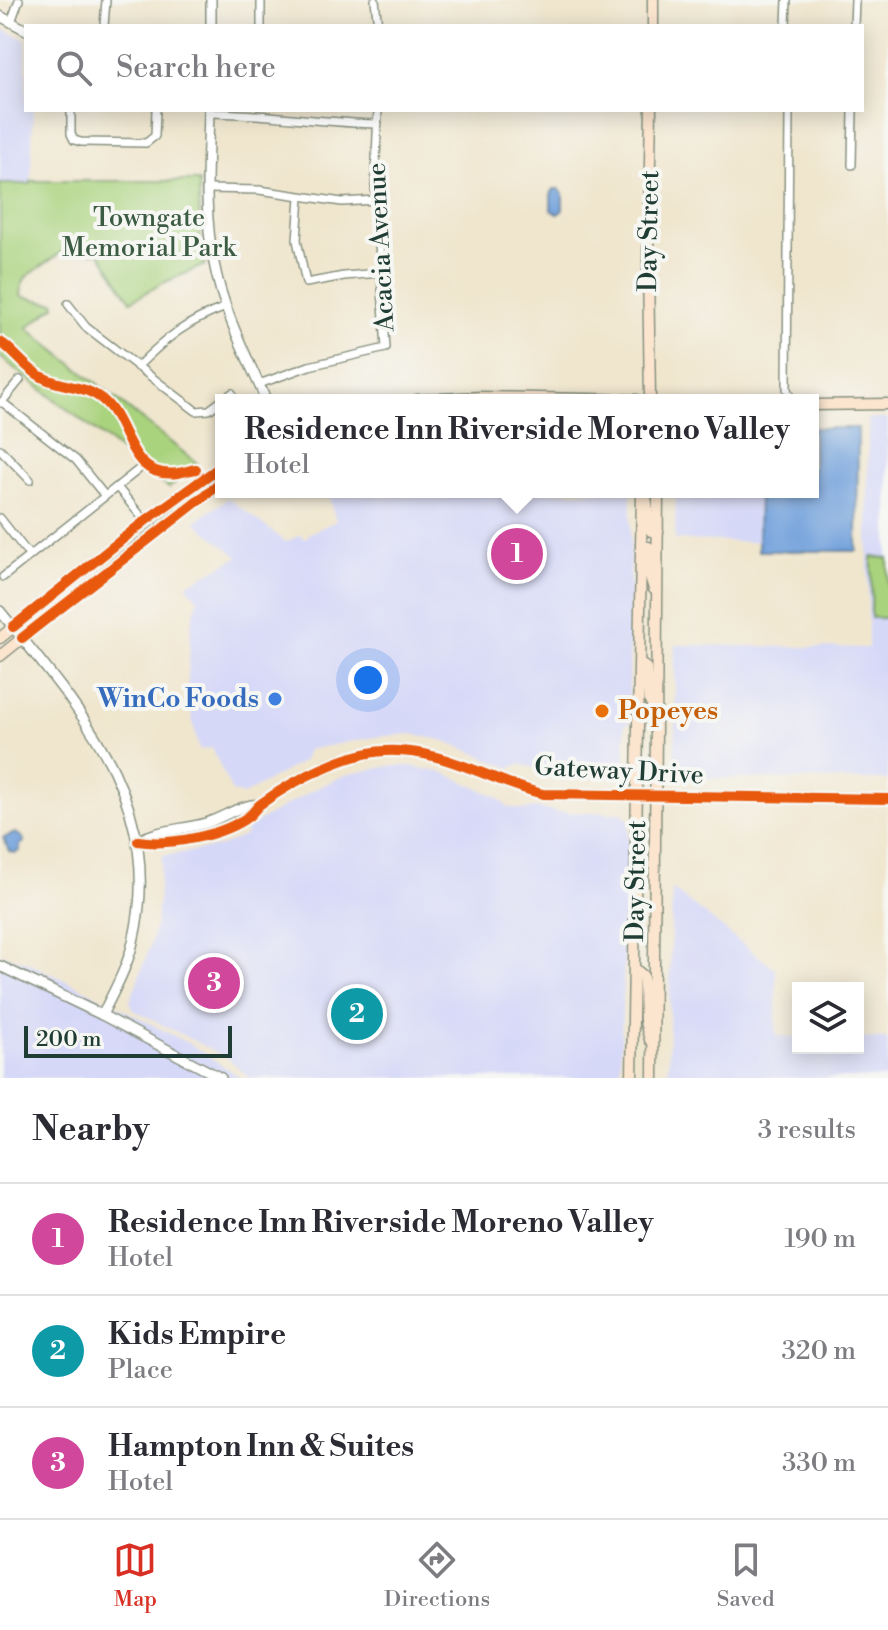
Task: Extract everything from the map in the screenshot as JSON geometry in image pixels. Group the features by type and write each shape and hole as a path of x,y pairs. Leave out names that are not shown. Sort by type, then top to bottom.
{"main road":[{"path":"653,0 653,24"},
{"name":"Day Street","path":"650,394 651,112"},
{"path":"819,405 888,404"},
{"path":"0,638 145,521 215,470"},
{"path":"150,536 156,525 194,492 199,482"},
{"path":"0,656 215,487"},
{"name":"Day Street","path":"632,1078 643,498"},
{"path":"646,498 649,527 651,531 658,532"},
{"name":"Day Street","path":"653,1078 658,498"},
{"path":"123,558 121,552 145,532 145,521"},
{"path":"641,545 649,547 650,576 656,598"},
{"path":"640,664 646,668 649,700 656,711"},
{"path":"635,969 643,976 645,1022 653,1054"}],"street":[{"path":"11,22 19,0"},
{"path":"104,24 106,0"},
{"path":"211,0 211,24"},
{"path":"261,0 261,24"},
{"path":"375,0 378,24"},
{"path":"786,24 787,0"},
{"path":"854,24 855,0"},
{"path":"0,16 24,29"},
{"path":"71,112 74,140 146,143 155,136 156,112"},
{"path":"263,394 226,307 210,241 209,112 263,114 324,123 378,124"},
{"name":"Acacia Avenue","path":"259,384 318,363 386,348 375,172 378,112"},
{"path":"789,112 789,394"},
{"path":"852,165 853,112"},
{"path":"208,189 259,190 342,202 376,200"},
{"path":"300,197 297,240 306,283 381,273"},
{"path":"68,304 86,327 196,411 209,410 215,405"},
{"path":"137,367 166,337 226,307"},
{"path":"20,380 1,403 76,460 105,496"},
{"path":"0,449 30,480"},
{"path":"3,577 138,470"},
{"path":"117,487 145,521"},
{"path":"0,518 30,556"},
{"path":"0,611 104,749 128,801 138,841 140,888 133,941 102,1015"},
{"name":"Gateway Drive","path":"138,841 155,844 211,833 250,816 259,804 331,764 383,751 434,755 497,781 543,794 888,799"},
{"path":"0,966 102,1015 221,1078"}],"shaded area":[{"path":"0,28 24,39 24,112 33,112 31,184 0,184"},
{"path":"868,419 888,419 888,780 687,778 675,770 675,645 868,648"},
{"path":"228,498 286,542 300,535 305,539 310,533 336,521 329,498 631,498 629,723 625,724 625,769 617,778 542,777 534,768 520,764 510,768 446,741 412,734 375,737 307,750 303,761 243,795 232,792 212,748 199,750 187,694 191,625 198,599 186,585 238,557 195,522"},
{"path":"676,498 759,498 758,542 675,540"},
{"path":"389,766 410,766 445,773 498,797 508,807 557,812 622,813 629,820 620,1069 615,1078 250,1078 229,1059 132,1009 130,1001 156,922 162,856 219,847 246,835 247,828 313,790 345,775"},
{"path":"672,889 776,970 776,1036 792,1037 792,1054 864,1054 864,1038 888,1039 888,1078 668,1078"},
{"path":"0,954 24,961 84,989 194,1046 241,1078 0,1078"}],"green space":[{"name":"Towngate Memorial Park","path":"31,181 199,181 200,237 205,265 131,301 100,253 65,250 26,277 22,284 21,296 55,302 55,306 27,328 198,464 169,488 0,357 0,184 31,184"},
{"path":"872,557 888,558 888,618 871,618"}],"water":[{"path":"554,189 559,189 563,194 563,210 558,214 551,210"},
{"path":"819,428 858,428 857,551 758,551 759,498 819,498"},
{"path":"16,833 24,842 20,845 20,851 15,853 9,851 3,838"}],"cycle path":[{"path":"0,342 42,377 90,392 104,401 113,411 139,459 149,468 162,473 196,469"},
{"path":"13,627 145,521 215,470"},
{"path":"22,638 215,488"},
{"path":"138,841 180,841 225,829 305,777 337,762 385,751 406,751 446,760 543,794 888,799"}],"place":[{"name":"Residence Inn Riverside Moreno Valley","path":"517,554"},
{"name":"WinCo Foods","path":"275,699"},
{"name":"Popeyes","path":"602,711"},
{"name":"Hampton Inn & Suites","path":"214,983"},
{"name":"Kids Empire","path":"357,1014"}]}
